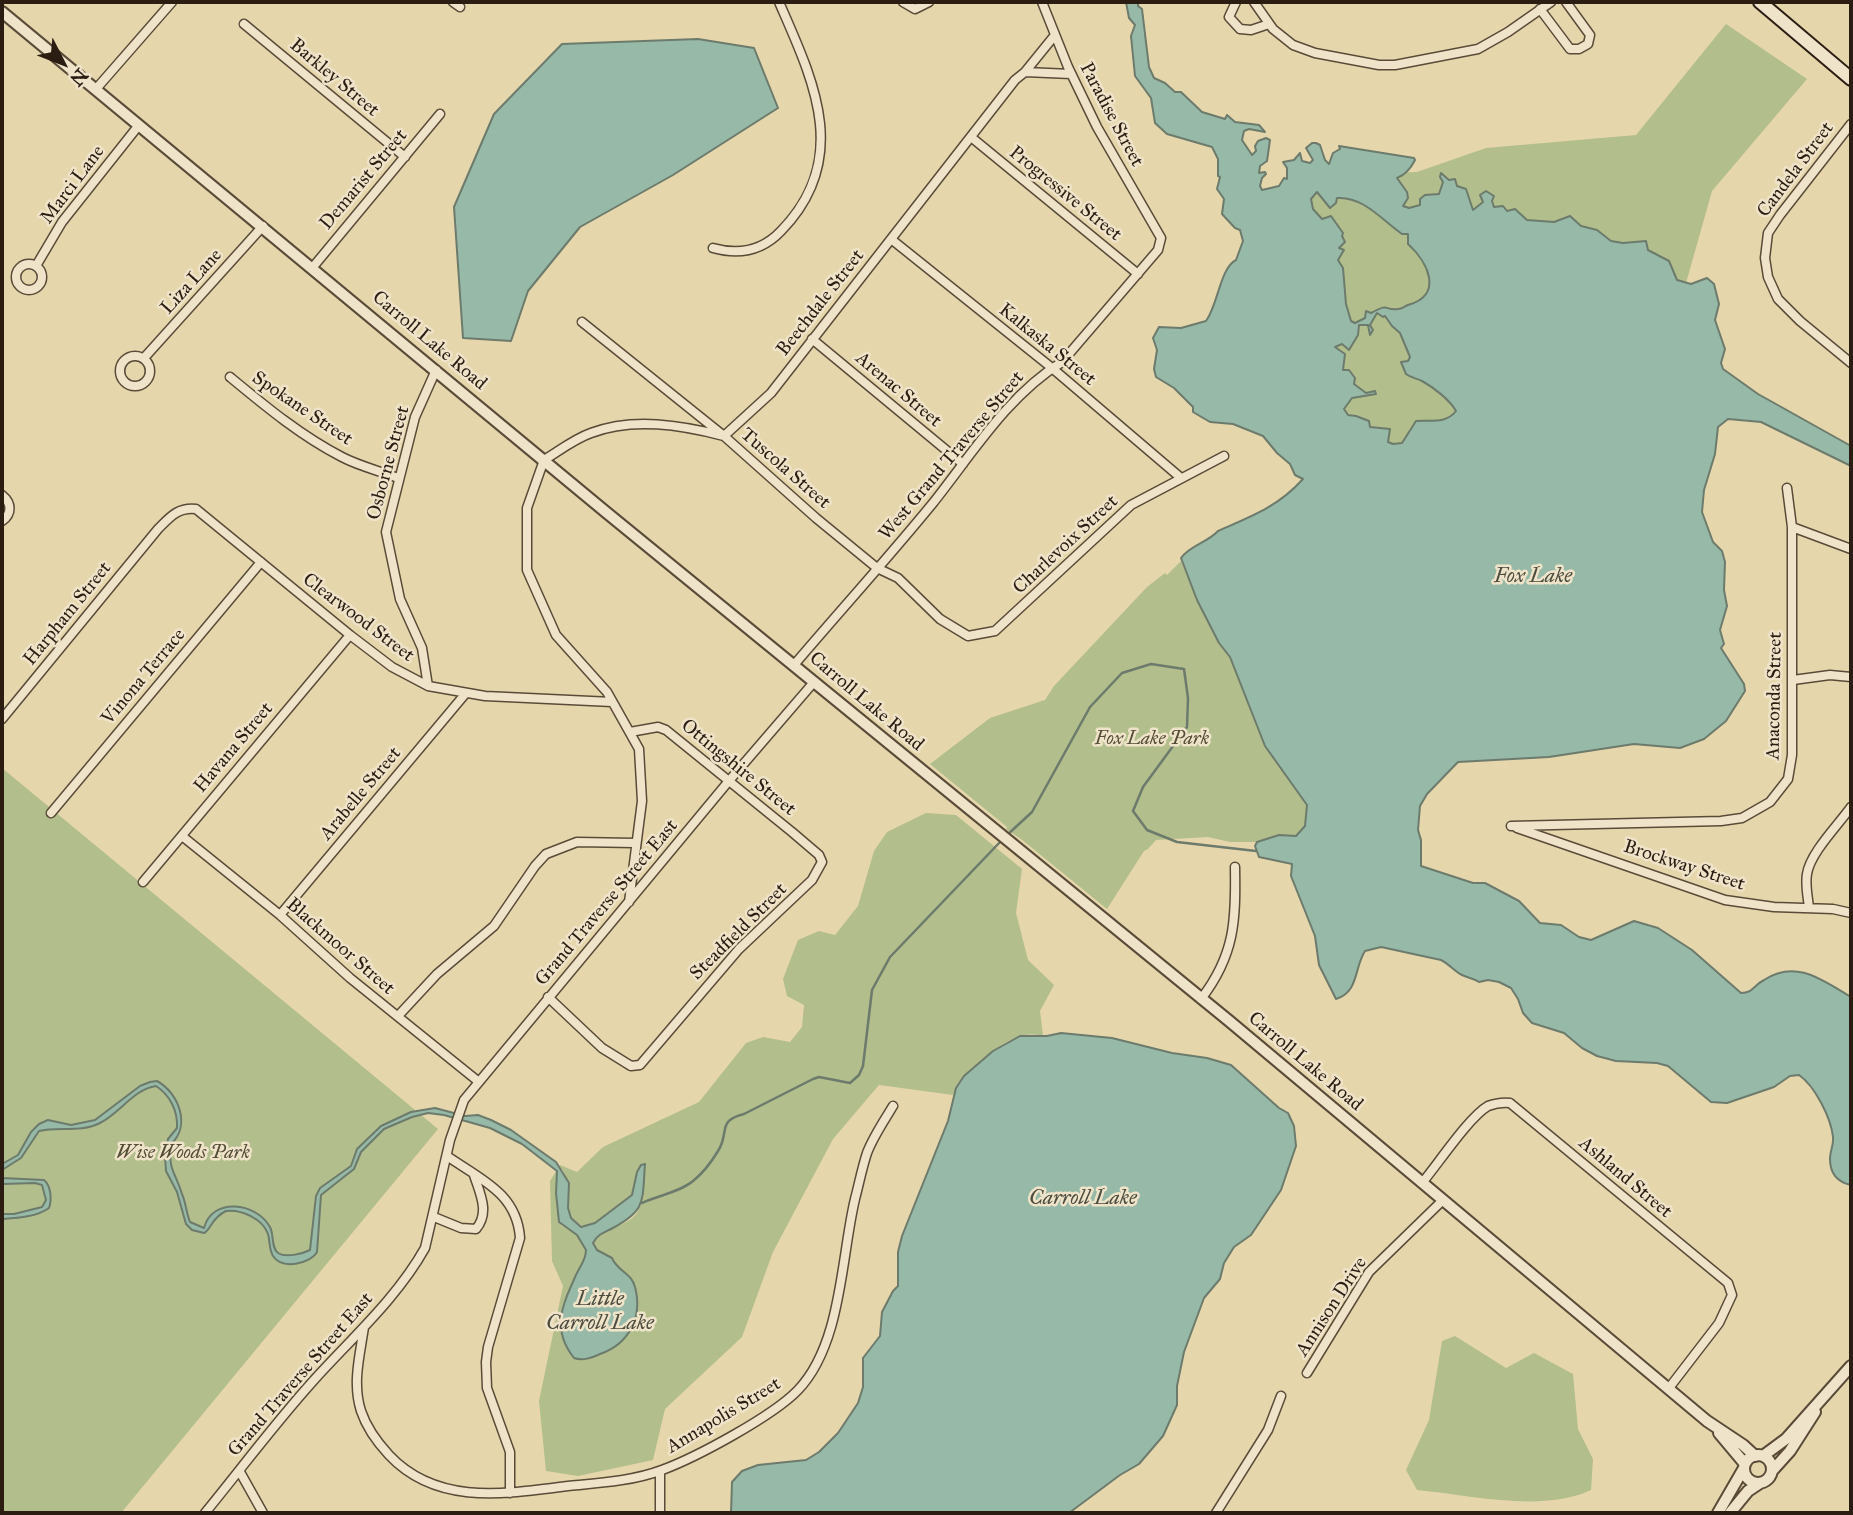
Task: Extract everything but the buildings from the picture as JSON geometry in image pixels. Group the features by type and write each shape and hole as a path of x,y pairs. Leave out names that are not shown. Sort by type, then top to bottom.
{"main road":[{"path":"1760,2 1851,79"}],"street":[{"path":"96,89 172,2"},
{"path":"713,248 729,253 748,251 777,236 804,201 820,158 820,115 816,93 779,2"},
{"path":"903,2 915,9 929,2"},
{"name":"Paradise Street","path":"1042,2 1071,74 1097,127 1161,238"},
{"path":"1236,2 1230,17 1240,29 1251,30 1269,24"},
{"path":"1254,2 1269,24 1293,44 1315,53 1370,64 1395,65 1478,49 1508,32 1550,2"},
{"path":"1540,9 1570,49 1579,49 1588,44 1590,35 1566,2"},
{"name":"Carroll Lake Road","path":"2,12 1202,999 1707,1421 1759,1456"},
{"name":"Barkley Street","path":"244,24 404,157"},
{"name":"Beechdale Street","path":"724,436 771,393 1015,80 1025,72 1055,35"},
{"path":"1025,72 1071,74"},
{"name":"Demarist Street","path":"313,267 440,114"},
{"name":"Candela Street","path":"1850,360 1800,321 1778,299 1768,277 1765,258 1768,233 1851,124"},
{"name":"Marci Lane","path":"36,266 62,222 139,125"},
{"name":"Progressive Street","path":"971,137 1138,274"},
{"name":"Liza Lane","path":"144,358 263,226"},
{"name":"West Grand Traverse Street","path":"793,665 1010,407 1041,375 1062,362 1138,274 1158,250 1161,238"},
{"name":"Kalkaska Street","path":"891,239 1052,368 1181,478"},
{"name":"Tuscola Street","path":"582,322 724,436 877,568 898,579 940,618 968,636"},
{"name":"Arenac Street","path":"812,340 963,464"},
{"name":"Osborne Street","path":"428,686 422,648 400,599 386,531 415,417 436,370"},
{"name":"Spokane Street","path":"230,377 275,414 315,441 344,458 398,478"},
{"path":"629,902 642,801 639,749 607,692 556,635 527,570 527,508 544,460 587,434 607,427 636,423 695,429 724,436"},
{"name":"Charlevoix Street","path":"968,636 995,631 1132,505 1224,456"},
{"name":"Anaconda Street","path":"1511,826 1721,821 1742,818 1770,802 1788,779 1792,755 1792,527 1787,488"},
{"path":"2,495 10,510 2,521"},
{"name":"Clearwood Street","path":"158,529 179,509 196,509 350,635 392,667 428,686 466,693 539,700 612,702"},
{"path":"1792,527 1851,549"},
{"name":"Harpham Street","path":"2,719 158,529"},
{"name":"Vinona Terrace","path":"51,813 261,562"},
{"name":"Havana Street","path":"143,882 350,635"},
{"path":"1793,680 1829,675 1851,677"},
{"name":"Grand Traverse Street East","path":"447,1156 464,1100 814,682"},
{"name":"Arabelle Street","path":"280,915 466,693"},
{"name":"Ottingshire Street","path":"630,733 658,727 666,730 819,855"},
{"path":"1810,908 1806,887 1807,871 1814,856 1851,807"},
{"name":"Brockway Street","path":"1511,826 1725,900 1774,907 1833,909 1851,913"},
{"name":"Blackmoor Street","path":"182,836 280,915 350,978 479,1082"},
{"path":"398,1016 437,974 494,926 535,866 546,855 577,842 635,843"},
{"name":"Steadfield Street","path":"548,998 618,1059 631,1066 645,1062 739,949 812,880 822,862 819,855"},
{"path":"1202,999 1220,972 1234,933 1235,867"},
{"name":"Ashland Street","path":"1422,1183 1486,1107 1501,1102 1510,1103 1728,1283 1732,1295 1719,1323 1669,1388"},
{"name":"Annapolis Street","path":"364,1327 356,1382 361,1410 373,1438 398,1465 428,1485 456,1491 510,1493 613,1481 660,1471 687,1460 763,1416 798,1390 807,1377 825,1343 832,1320 855,1201 868,1151 892,1106"},
{"path":"473,1175 485,1209 483,1220 476,1229 461,1228 434,1217 447,1156 508,1200 519,1225 520,1238 486,1362 491,1403 510,1451 510,1493"},
{"name":"Annison Drive","path":"1307,1373 1369,1272 1443,1200"},
{"name":"Grand Traverse Street East","path":"205,1513 313,1381 364,1327 417,1262 425,1248 434,1217"},
{"path":"1718,1513 1744,1466 1786,1439 1851,1366"},
{"path":"1216,1513 1268,1430 1281,1396"},
{"path":"1730,1513 1743,1497 1768,1479 1809,1424 1819,1404"},
{"name":"Carroll Lake Road","path":"1707,1421 1744,1466"},
{"path":"1759,1456 1770,1462 1772,1471"},
{"path":"1744,1466 1749,1480 1760,1483"},
{"path":"660,1471 660,1513"},
{"path":"240,1472 263,1513"}],"green space":[{"path":"1726,24 1807,79 1712,191 1677,315 1423,466 1329,438 1300,189 1330,175 1417,172 1486,148 1636,135"},
{"name":"Fox Lake Park","path":"1181,561 1197,600 1230,657 1260,735 1307,805 1305,826 1293,838 1279,835 1257,842 1230,842 1208,837 1156,840 1144,851 1107,909 1006,829 1007,827 930,764 990,718 1045,700 1054,686 1147,587 1165,573 1167,575"},
{"name":"Wise Woods Park","path":"2,768 438,1129 121,1513 2,1513"},
{"path":"926,813 956,815 1022,869 1016,913 1028,960 1054,985 1040,1011 1043,1036 1028,1035 1017,1038 995,1050 974,1067 957,1086 953,1095 879,1085 833,1139 773,1252 742,1337 665,1409 653,1460 578,1476 546,1471 539,1401 563,1286 552,1261 550,1181 560,1165 577,1172 603,1147 699,1102 746,1043 763,1037 790,1042 802,1027 804,1005 787,996 783,979 798,940 819,931 835,935 858,906 874,851 887,832","holes":["643,1163 645,1167 642,1200 634,1217 603,1233 593,1243 597,1250 612,1258 635,1290 635,1322 574,1358 563,1337 561,1317 586,1250 577,1235 561,1225 556,1203 558,1171 562,1169 565,1174 569,1211 573,1221 588,1225 598,1221 632,1195 637,1172"]},
{"path":"1455,1336 1506,1368 1534,1353 1573,1374 1578,1429 1593,1459 1591,1490 1571,1497 1528,1501 1417,1490 1406,1470 1429,1420 1442,1341"}],"water":[{"name":"Fox Lake","path":"1126,2 1138,2 1142,9 1149,67 1154,78 1175,92 1181,92 1202,112 1225,119 1227,115 1235,122 1259,125 1265,132 1249,129 1244,131 1242,140 1252,155 1256,151 1258,141 1266,138 1270,140 1267,161 1260,166 1259,173 1266,174 1260,186 1262,190 1279,186 1284,178 1287,179 1287,168 1283,162 1294,160 1300,153 1302,161 1310,163 1313,160 1306,148 1312,143 1320,145 1329,164 1333,153 1340,149 1339,146 1414,158 1410,168 1397,178 1407,192 1408,198 1403,206 1409,208 1420,205 1420,199 1425,195 1439,194 1443,182 1441,173 1449,180 1455,179 1457,186 1466,189 1473,210 1483,202 1480,195 1486,191 1494,196 1494,207 1503,206 1507,211 1515,209 1527,220 1554,222 1570,216 1581,226 1597,230 1611,241 1646,241 1648,250 1669,261 1677,280 1691,284 1707,278 1714,284 1719,304 1715,320 1725,349 1721,363 1723,369 1758,394 1851,446 1851,466 1761,422 1728,419 1718,427 1715,454 1704,490 1702,512 1713,542 1722,551 1725,562 1724,590 1727,606 1720,630 1724,644 1721,648 1744,684 1745,691 1726,721 1704,739 1680,748 1634,744 1549,757 1458,762 1427,794 1420,806 1418,830 1421,840 1421,866 1473,883 1485,883 1519,901 1540,923 1561,925 1579,937 1591,940 1634,921 1658,928 1692,950 1741,993 1748,992 1761,982 1787,971 1809,974 1851,997 1851,1185 1842,1182 1833,1173 1830,1159 1833,1137 1829,1121 1816,1094 1799,1075 1790,1076 1774,1087 1727,1103 1711,1102 1668,1066 1616,1061 1597,1056 1564,1033 1532,1023 1523,1013 1511,988 1499,982 1479,982 1459,973 1441,960 1381,947 1365,951 1349,991 1336,999 1319,965 1315,936 1291,876 1292,864 1259,857 1255,846 1257,842 1279,835 1296,836 1305,826 1307,805 1265,746 1230,657 1219,643 1197,600 1181,558 1218,531 1274,504 1303,479 1295,475 1290,464 1263,436 1233,424 1210,422 1193,412 1193,407 1174,388 1156,377 1154,369 1157,350 1153,338 1159,327 1181,328 1206,321 1226,271 1236,260 1243,241 1240,230 1222,214 1224,199 1217,189 1220,177 1218,159 1212,147 1167,134 1155,123 1151,98 1135,76 1131,36 1135,25 1129,18","holes":["1317,192 1330,208 1337,198 1346,198 1372,210 1402,234 1408,234 1408,244 1422,260 1429,278 1426,294 1401,309 1384,307 1371,313 1366,311 1365,318 1355,323 1351,321 1346,304 1343,268 1338,260 1344,250 1339,248 1345,242 1343,233 1331,216 1322,219 1313,209 1311,199","1377,313 1385,316 1400,333 1410,357 1408,361 1401,362 1406,374 1436,390 1456,411 1443,420 1416,421 1402,443 1388,442 1390,429 1370,427 1369,421 1348,415 1344,409 1352,398 1376,394 1375,391 1366,393 1354,384 1355,378 1349,370 1343,370 1345,354 1335,347 1342,344 1349,350 1358,335 1359,325 1368,325 1370,335 1373,330 1370,325"]},
{"path":"698,39 754,48 778,108 673,175 580,227 528,291 511,341 463,338 454,207 494,114 562,44"},
{"name":"Carroll Lake","path":"1061,1033 1112,1038 1231,1065 1288,1113 1294,1126 1296,1146 1281,1190 1251,1235 1234,1247 1224,1263 1220,1279 1204,1298 1184,1352 1177,1386 1177,1405 1163,1436 1139,1464 1069,1513 731,1513 732,1482 742,1471 758,1465 806,1460 819,1452 838,1433 858,1403 863,1387 863,1358 880,1336 882,1312 898,1286 898,1252 902,1236 948,1121 956,1088 964,1076 993,1051 1020,1036"},
{"name":"Little Carroll Lake","path":"157,1081 171,1093 180,1110 180,1128 171,1144 170,1160 190,1222 204,1228 216,1211 225,1207 245,1208 255,1212 270,1227 276,1251 285,1255 310,1250 316,1196 320,1188 351,1166 357,1149 381,1126 411,1112 435,1108 465,1116 478,1115 511,1130 556,1162 569,1183 568,1208 571,1218 581,1227 595,1223 632,1195 637,1172 641,1165 645,1164 642,1196 637,1210 623,1222 598,1236 593,1243 597,1250 612,1258 633,1282 637,1309 631,1328 619,1344 610,1349 587,1359 574,1358 563,1337 561,1317 586,1250 577,1235 559,1222 557,1171 522,1144 490,1128 444,1115 428,1113 384,1129 361,1152 354,1169 321,1195 317,1252 308,1260 296,1264 283,1263 273,1256 265,1229 245,1213 226,1211 217,1217 204,1233 192,1230 186,1224 177,1192 166,1171 168,1139 177,1128 176,1116 169,1099 156,1086 134,1096 107,1119 93,1126 39,1131 21,1158 2,1170 2,1164 18,1155 31,1132 39,1124 48,1120 71,1125 95,1120 140,1086"},
{"path":"2,1178 44,1180 50,1193 49,1208 33,1215 2,1219 2,1214 42,1207 46,1200 42,1185 3,1184"}],"waterway":[{"path":"1006,836 1032,812 1090,707 1122,673 1151,664 1184,669 1188,698 1187,727 1143,787 1133,811 1147,830 1177,842 1256,851"},
{"path":"642,1203 682,1188 696,1178 716,1155 727,1124 735,1117 813,1079 819,1077 850,1083 859,1075 863,1066 872,990 890,957 1001,841"}]}
